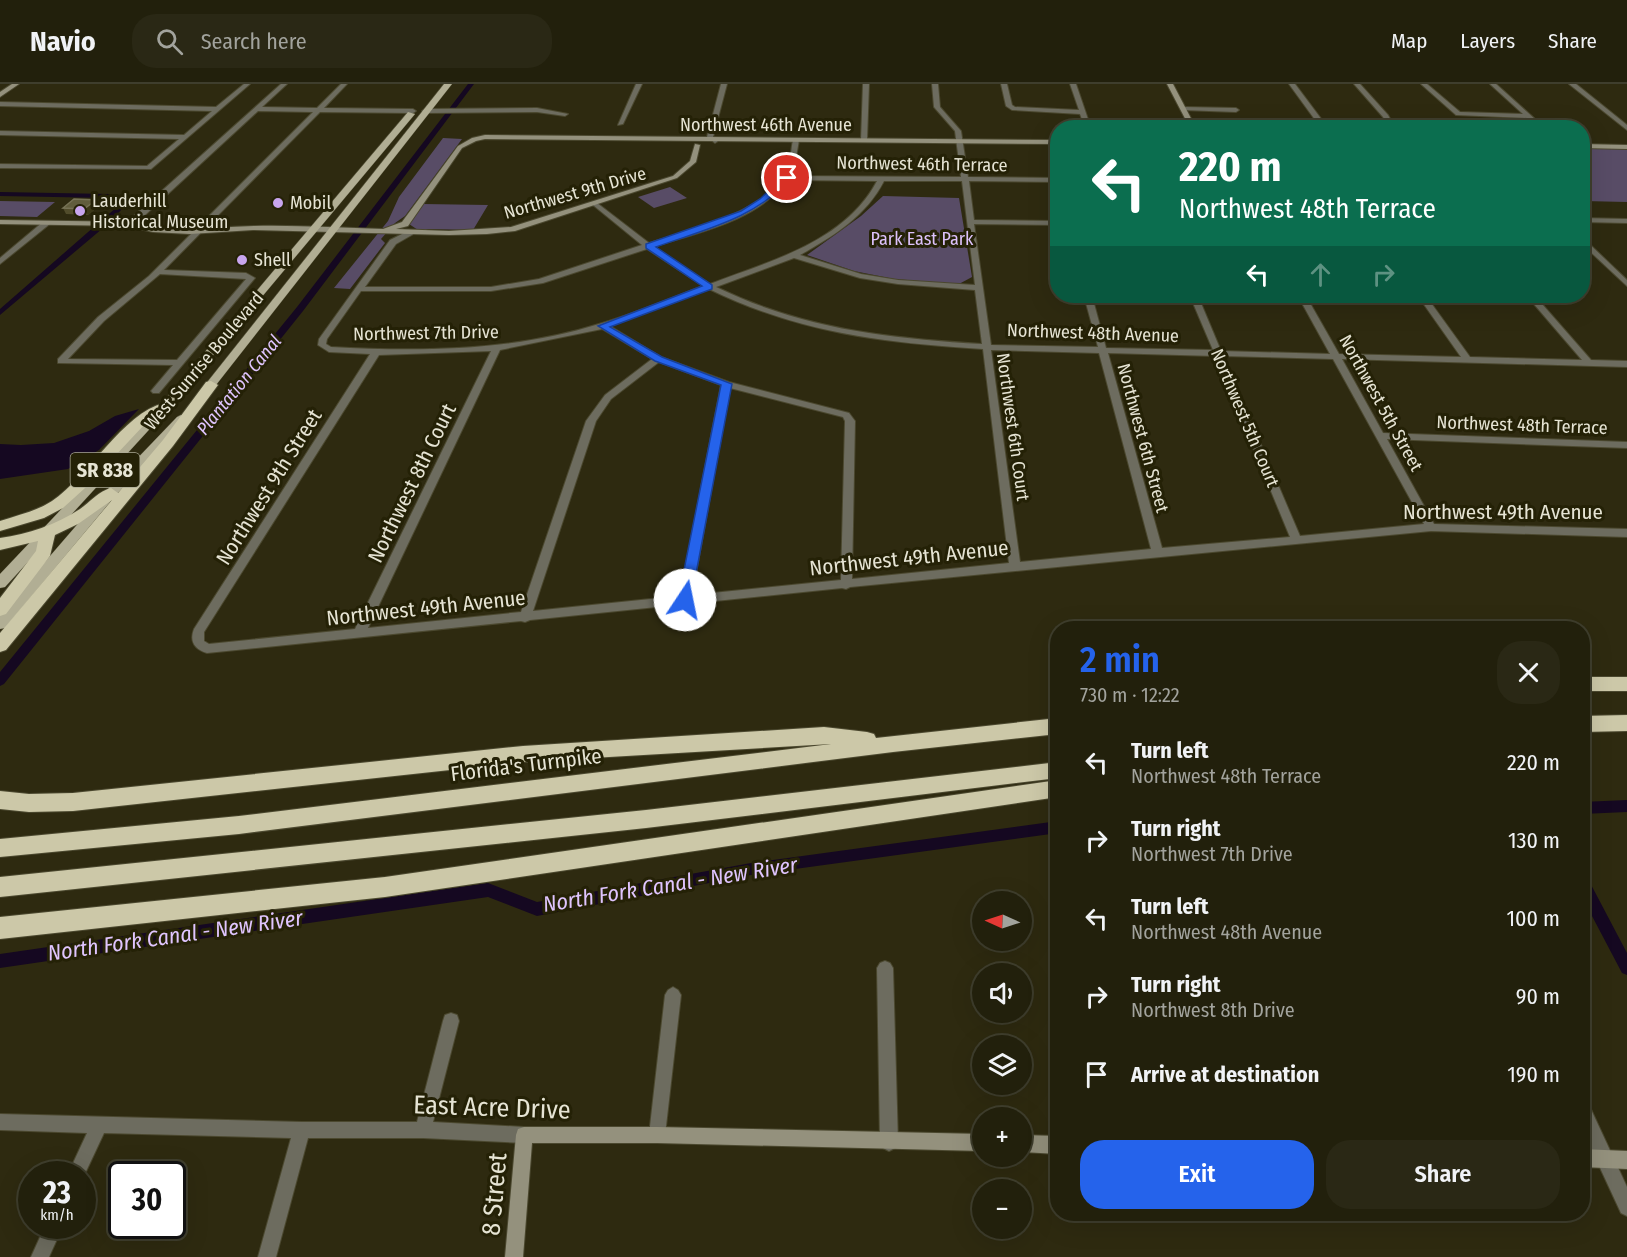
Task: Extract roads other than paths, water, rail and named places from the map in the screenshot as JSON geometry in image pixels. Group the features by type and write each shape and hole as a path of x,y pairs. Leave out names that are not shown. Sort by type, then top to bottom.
{"highway":[{"path":"0,645 168,443 211,385"},
{"path":"0,526 39,514 64,499 139,422 164,407"},
{"path":"0,544 46,534 72,523 111,493"},
{"path":"0,532 20,530 46,534"},
{"path":"0,610 44,552 46,534"},
{"path":"1590,684 1627,684"},
{"path":"1590,724 1627,723"},
{"name":"Florida's Turnpike","path":"0,848 239,825 893,744 1050,727"},
{"path":"0,800 29,803 73,802 523,754 705,741 824,735 893,744"},
{"path":"0,886 646,819 1050,771"},
{"path":"0,928 385,887 1050,789"}],"main road":[{"name":"West Sunrise Boulevard","path":"0,624 111,493 211,385 448,84"},
{"name":"West Sunrise Boulevard","path":"0,583 164,407 416,108"},
{"path":"416,108 423,115"}],"street":[{"path":"0,95 16,84"},
{"path":"0,166 149,168 247,84"},
{"path":"129,225 284,84"},
{"path":"181,363 61,361 101,320 157,272 345,84"},
{"path":"620,124 639,84"},
{"path":"697,142 712,138 724,84"},
{"path":"864,140 866,84"},
{"name":"Northwest 6th Court","path":"935,84 937,106 958,131 960,141 1015,566"},
{"path":"1004,84 1009,106 1014,110 1083,112"},
{"path":"1073,84 1086,120"},
{"path":"1170,84 1189,120"},
{"path":"1292,84 1319,120"},
{"path":"1358,84 1388,120"},
{"path":"1424,84 1458,114 1529,116"},
{"path":"1493,84 1533,120"},
{"path":"1572,84 1627,128"},
{"path":"0,104 218,109"},
{"path":"256,109 416,108"},
{"path":"1184,109 1236,110"},
{"path":"423,115 436,111 525,114 537,117 564,114"},
{"path":"0,133 184,137"},
{"name":"Northwest 46th Avenue","path":"712,138 725,140 1050,142"},
{"name":"Northwest 46th Avenue","path":"405,224 460,147 474,139 678,139 697,142"},
{"path":"359,289 491,289 540,281 649,246 744,212 763,201 787,178 794,162 796,140"},
{"name":"Northwest 9th Drive","path":"253,228 413,232 487,232 512,229 675,177 693,162 697,142"},
{"path":"1590,146 1627,147"},
{"name":"Northwest 46th Terrace","path":"787,178 1050,180"},
{"name":"Northwest 7th Drive","path":"359,289 323,339 322,345 329,349 376,352 497,348 603,326 794,255 818,241 864,207 874,195 881,179"},
{"name":"Northwest 48th Avenue","path":"595,204 649,246 709,287 777,316 839,331 912,343 985,347 1627,364"},
{"path":"1590,220 1627,221"},
{"path":"0,222 129,225 204,223 242,224 253,228"},
{"path":"970,222 1050,223"},
{"path":"0,262 47,223"},
{"path":"359,289 393,242 413,232 405,224 384,231 393,242"},
{"path":"129,225 152,230 235,231 253,228"},
{"path":"1590,247 1627,284"},
{"path":"794,255 860,276 898,282 978,288"},
{"path":"156,391 251,278 246,275 157,272"},
{"name":"Northwest 6th Street","path":"1090,303 1158,554"},
{"name":"Northwest 5th Court","path":"1197,303 1296,540"},
{"name":"Northwest 5th Street","path":"1306,303 1431,527"},
{"path":"1427,303 1468,360"},
{"path":"1537,303 1589,363"},
{"path":"603,326 658,359 726,384 846,415 850,421 846,585"},
{"name":"Northwest 8th Court","path":"359,634 497,348"},
{"name":"Northwest 9th Street","path":"198,643 198,632 376,352"},
{"path":"525,618 591,422 608,397 658,359"},
{"path":"685,600 726,384"},
{"name":"Northwest 48th Terrace","path":"1381,436 1627,445"},
{"name":"Northwest 49th Avenue","path":"198,643 207,649 1015,566 1431,527 1627,533"},
{"path":"885,968 890,1142"},
{"path":"657,1135 674,995"},
{"path":"423,1130 451,1021"},
{"name":"East Acre Drive","path":"0,1122 972,1143"},
{"path":"83,1161 100,1124"},
{"path":"1590,1126 1627,1207"},
{"path":"267,1257 302,1130"},
{"name":"8 Street","path":"513,1257 524,1135"},
{"path":"1032,1144 1050,1145"},
{"path":"1590,1158 1627,1160"},
{"path":"40,1257 48,1239"}],"waterway":[{"name":"Plantation Canal","path":"0,681 300,309 471,84"},
{"path":"0,194 109,196 118,198 122,202 120,208 106,221 0,313"},
{"name":"North Fork Canal - New River","path":"1590,808 1627,806"},
{"name":"North Fork Canal - New River","path":"0,961 488,890 537,909 751,869 1050,828"},
{"path":"1590,897 1627,968"}],"place":[{"name":"Mobil","path":"278,203"},
{"name":"Lauderhill Historical Museum","path":"80,211"},
{"name":"Shell","path":"242,260"}],"park label":[{"name":"Park East Park","path":"922,239"}]}
